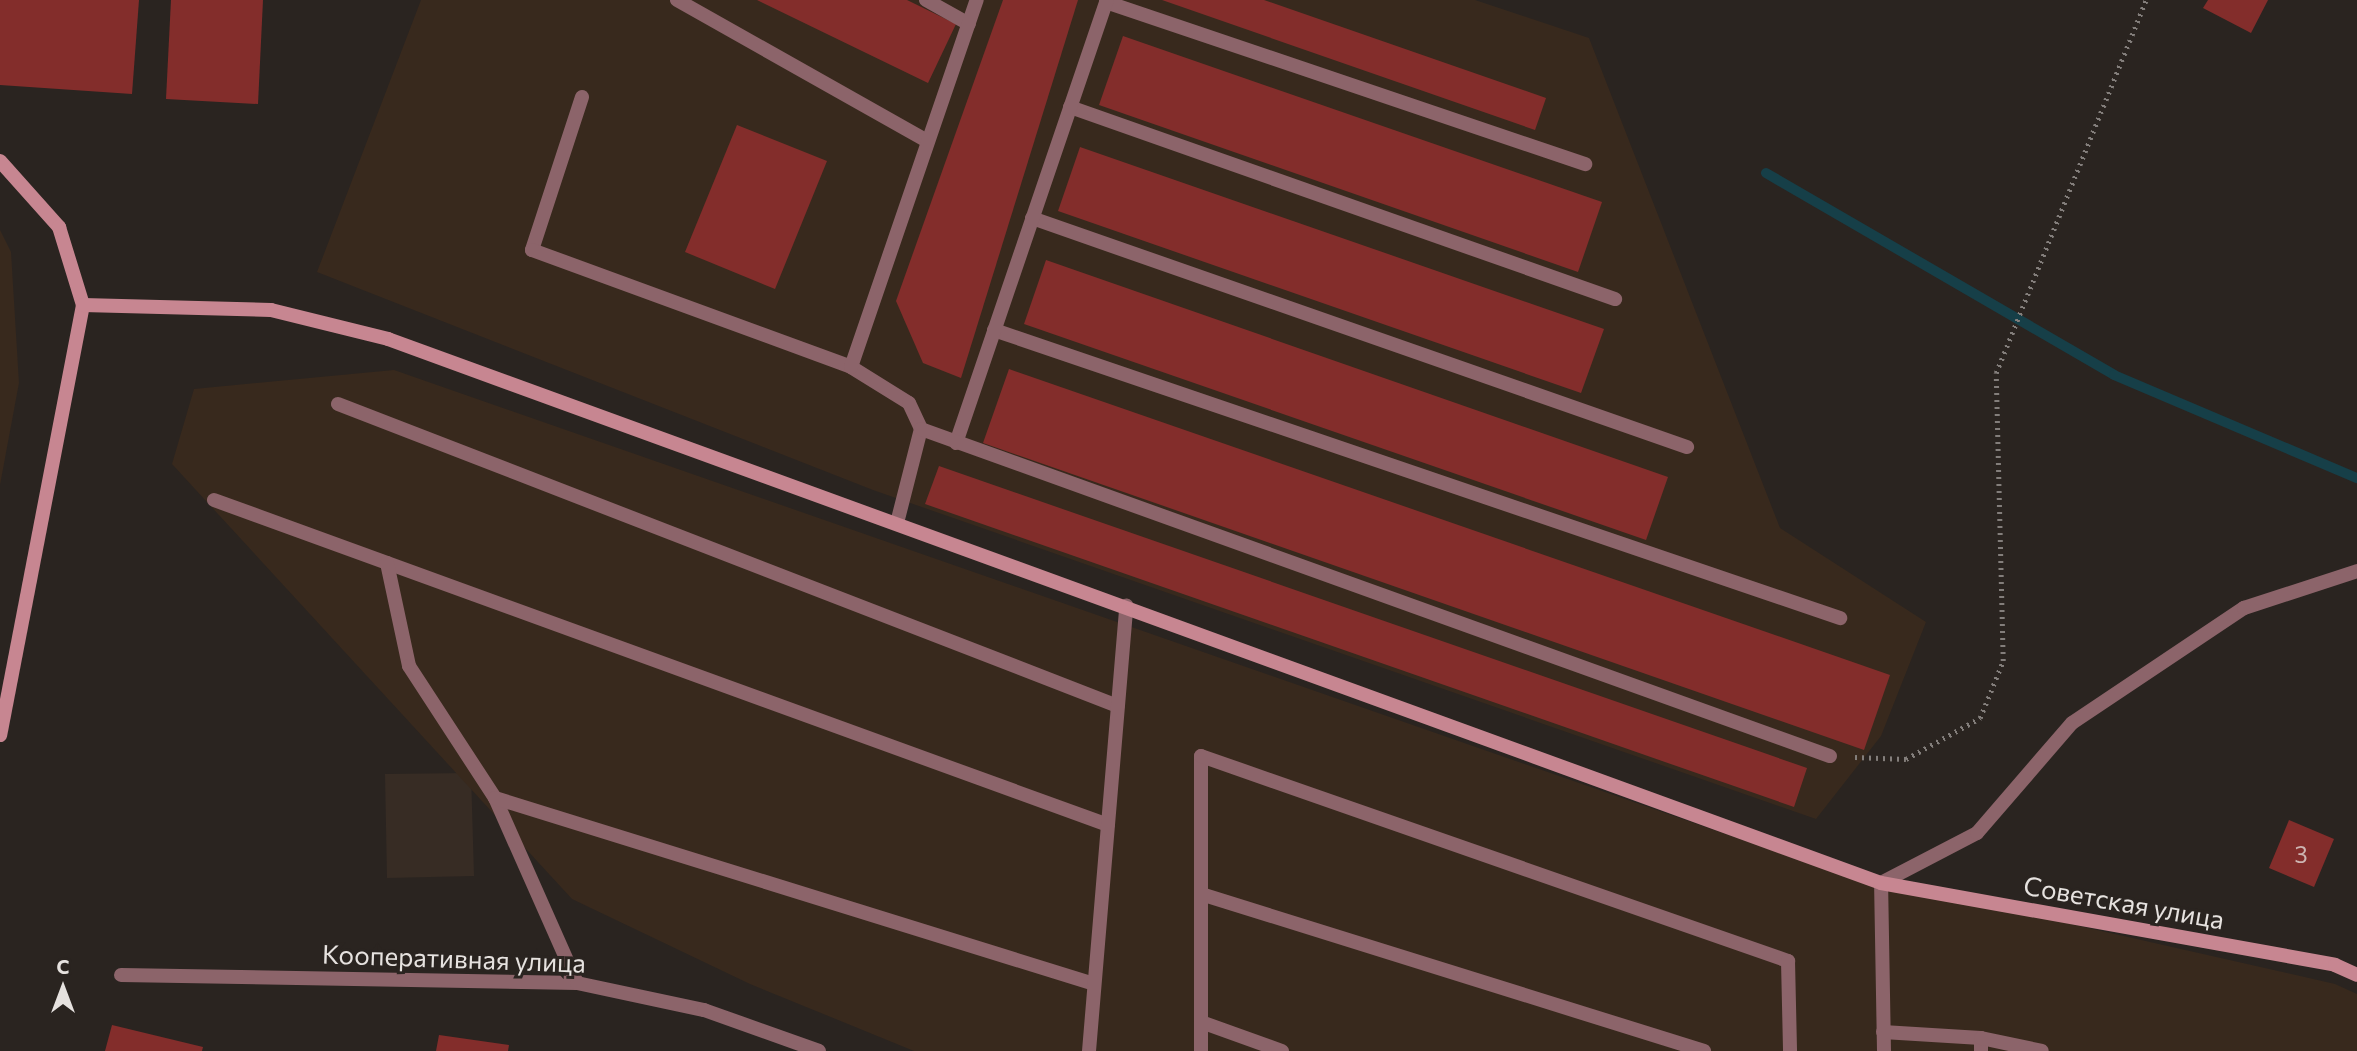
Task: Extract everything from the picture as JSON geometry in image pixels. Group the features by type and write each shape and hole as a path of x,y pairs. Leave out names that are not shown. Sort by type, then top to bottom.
{"main road":[{"path":"0,161 59,227 83,306 0,736"},
{"name":"Советская улица","path":"83,306 271,310 388,340 1126,606 1881,883 2357,975"}],"street":[{"path":"677,0 927,141"},
{"path":"926,0 969,24"},
{"path":"851,367 977,0"},
{"path":"956,443 1107,1 1585,164"},
{"path":"582,97 531,250 851,367 909,402 921,429 897,523"},
{"path":"1070,107 1615,299"},
{"path":"1032,218 1687,447"},
{"path":"994,330 1840,618"},
{"path":"338,404 1118,706"},
{"path":"921,429 1830,756"},
{"path":"214,500 1108,825"},
{"path":"387,563 409,666 495,798 577,983"},
{"path":"1884,1051 1881,883 1977,833 2072,723 2244,608 2357,571"},
{"path":"1090,1051 1126,606"},
{"path":"1200,1051 1200,756 1788,961 1790,1051"},
{"path":"495,798 1094,984"},
{"path":"1200,894 1704,1051"},
{"name":"Кооперативная улица","path":"121,975 577,983 704,1010 819,1051"},
{"path":"1200,1022 1282,1051"},
{"path":"1883,1032 2042,1051"}],"path":[{"path":"1830,756 1906,759 1980,718 2003,661 1996,373 2146,0"}],"shaded area":[{"path":"421,0 1475,0 1589,38 1780,528 1926,622 1881,736 1816,819 873,490 317,272"},
{"path":"0,230 11,252 19,383 0,485"},
{"path":"394,370 1820,867 2335,984 2357,994 2357,1051 914,1051 750,984 572,899 172,464 194,389"},
{"path":"471,773 474,876 387,878 385,774"}],"building":[{"path":"0,0 139,0 132,94 0,85"},
{"path":"171,0 263,0 258,104 166,99"},
{"path":"757,0 907,0 956,24 928,83"},
{"path":"1003,0 1078,0 961,378 923,363 896,301"},
{"path":"1162,0 1264,0 1546,98 1535,130"},
{"path":"2208,0 2268,0 2251,33 2203,8"},
{"path":"1123,36 1602,202 1578,272 1099,105"},
{"path":"737,125 827,161 775,289 685,252"},
{"path":"1080,147 1604,329 1581,393 1058,211"},
{"path":"1046,260 1668,477 1646,540 1024,324"},
{"path":"1009,369 1890,675 1864,750 983,443"},
{"path":"939,466 1807,768 1794,807 925,504"},
{"path":"2289,820 2334,839 2314,887 2269,868"},
{"path":"112,1025 203,1047 202,1051 105,1051"},
{"path":"439,1035 509,1045 508,1051 436,1051"}],"waterway":[{"path":"1766,173 2114,375 2357,478"}]}
